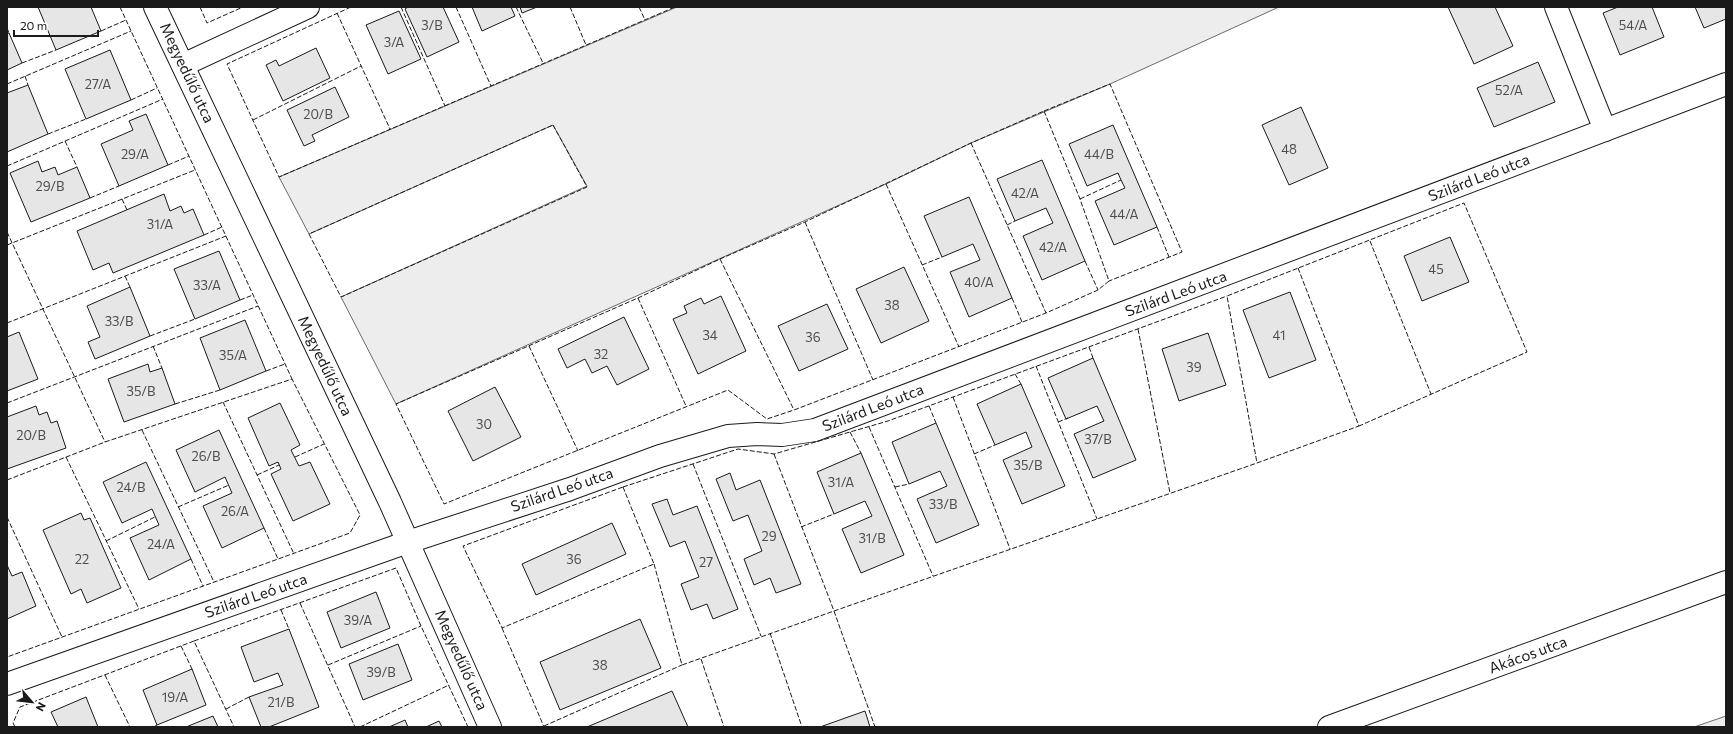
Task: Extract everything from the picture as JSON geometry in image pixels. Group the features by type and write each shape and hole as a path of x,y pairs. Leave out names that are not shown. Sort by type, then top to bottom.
{"street":[{"name":"Megyedűlő utca","path":"155,7 408,542 490,727"},
{"path":"183,65 308,7"},
{"path":"1556,7 1606,130"},
{"name":"Szilárd Leó utca","path":"7,684 408,542 570,489 660,456 728,436 757,434 782,435 815,430 1726,84"},
{"name":"Akácos utca","path":"1329,727 1726,582"}],"shaded area":[{"path":"677,7 1279,7 1110,84 971,143 886,184 396,404 341,297 587,186 553,125 309,234 279,177"},
{"path":"1726,716 1726,727 1694,727"}],"building":[{"path":"38,7 91,7 101,31 56,50"},
{"path":"408,7 443,7 459,42 427,57 405,9"},
{"path":"472,7 511,7 515,16 482,31"},
{"path":"520,7 537,7 522,13"},
{"path":"1448,7 1495,7 1513,46 1474,64"},
{"path":"1618,7 1652,7 1664,37 1620,55 1603,13"},
{"path":"1695,7 1726,7 1726,19 1704,28"},
{"path":"399,11 421,59 388,74 366,25"},
{"path":"9,33 22,63 7,70 7,34"},
{"path":"316,48 330,78 283,101 266,65 276,60 279,66"},
{"path":"110,50 131,100 86,119 65,69"},
{"path":"1538,62 1555,102 1494,127 1477,88"},
{"path":"28,85 48,134 7,152 7,93"},
{"path":"335,87 349,117 312,135 315,141 304,146 287,110"},
{"path":"1301,107 1328,168 1289,185 1262,125"},
{"path":"146,114 168,165 119,186 101,144 133,130 129,121"},
{"path":"1113,125 1157,227 1114,245 1095,201 1125,188 1118,173 1087,186 1069,144"},
{"path":"1042,160 1085,261 1042,280 1023,236 1053,223 1046,208 1015,221 997,179"},
{"path":"38,161 42,172 55,167 58,175 77,167 90,198 31,222 10,173"},
{"path":"164,194 170,211 181,206 184,213 193,209 204,235 113,273 109,263 93,270 77,231"},
{"path":"969,197 1012,298 969,317 950,272 980,260 973,244 942,257 924,216"},
{"path":"1450,237 1469,282 1422,301 1404,256"},
{"path":"219,251 240,300 195,319 174,269"},
{"path":"904,267 929,321 881,343 856,289"},
{"path":"130,287 150,336 95,359 88,342 100,337 87,306"},
{"path":"1290,292 1316,360 1269,378 1243,310"},
{"path":"721,296 746,351 698,374 673,319 687,313 684,306 701,298 704,304"},
{"path":"827,304 848,349 799,371 778,326"},
{"path":"624,317 649,369 617,385 607,366 592,373 585,359 567,368 558,349"},
{"path":"245,320 266,371 220,390 200,338"},
{"path":"19,332 38,379 7,391 7,337"},
{"path":"1208,333 1226,385 1179,401 1162,349"},
{"path":"1093,358 1136,460 1093,478 1074,434 1104,421 1097,406 1066,419 1048,378"},
{"path":"148,364 150,372 162,368 175,404 124,422 108,379"},
{"path":"1021,384 1065,486 1022,504 1003,460 1032,447 1026,432 995,445 977,404"},
{"path":"495,387 521,437 473,461 448,411"},
{"path":"280,403 300,445 291,450 299,466 310,462 330,504 293,521 271,474 281,469 278,462 269,466 248,418"},
{"path":"36,406 39,415 47,412 51,423 57,421 66,448 7,469 7,417"},
{"path":"936,423 979,525 936,543 917,499 947,486 940,471 909,484 892,442"},
{"path":"219,430 264,528 222,548 203,506 232,493 225,477 195,492 176,450"},
{"path":"861,453 904,555 861,573 842,529 872,516 865,501 834,514 817,472"},
{"path":"146,462 191,559 149,580 130,538 159,525 152,509 122,523 103,482"},
{"path":"730,473 736,490 760,480 801,584 776,593 770,578 754,585 744,559 762,551 748,515 733,521 716,479"},
{"path":"667,499 673,515 697,506 738,609 713,619 707,604 691,610 681,584 699,577 685,541 670,547 652,504"},
{"path":"81,513 84,520 90,518 121,588 87,603 81,589 71,594 43,530"},
{"path":"612,523 626,554 536,595 522,564"},
{"path":"7,565 12,576 22,572 36,606 7,619"},
{"path":"376,592 390,628 341,648 327,612"},
{"path":"640,619 661,668 560,710 540,662"},
{"path":"289,629 319,707 269,727 261,727 249,697 283,685 278,673 254,682 241,647"},
{"path":"398,644 412,680 363,700 349,664"},
{"path":"192,669 206,705 157,725 143,690"},
{"path":"672,691 688,727 587,727"},
{"path":"86,697 98,727 58,727 51,712"},
{"path":"865,711 870,727 820,727"},
{"path":"213,716 218,727 186,727"},
{"path":"405,720 408,727 389,727"},
{"path":"439,721 442,727 426,727"}],"fence":[{"path":"120,7 292,379"},
{"path":"200,7 207,23 243,7"},
{"path":"351,7 227,64 279,177 675,7"},
{"path":"401,7 445,106"},
{"path":"456,7 491,86"},
{"path":"516,7 543,63"},
{"path":"570,7 586,45"},
{"path":"639,7 645,20"},
{"path":"337,13 390,129"},
{"path":"101,31 126,20"},
{"path":"7,28 9,33"},
{"path":"7,84 131,31"},
{"path":"22,63 56,50"},
{"path":"253,120 361,66"},
{"path":"25,76 28,85"},
{"path":"1044,111 1110,84 1182,252 1109,281"},
{"path":"131,100 157,88"},
{"path":"7,166 163,99"},
{"path":"1044,111 1080,199 1109,281 1098,290 1046,313 767,419 728,390 444,504 396,404 638,298 720,259 805,222 971,143 1044,111"},
{"path":"48,134 86,119"},
{"path":"553,125 587,187 341,297 309,234 553,125"},
{"path":"65,141 77,167"},
{"path":"971,143 1046,313"},
{"path":"168,165 189,156"},
{"path":"7,245 195,170"},
{"path":"1080,199 1121,180"},
{"path":"886,184 959,347"},
{"path":"90,198 119,186"},
{"path":"122,199 127,210"},
{"path":"1298,268 1359,426 1257,463 1227,296 1464,203 1527,352 1359,426"},
{"path":"1007,225 1015,221"},
{"path":"805,222 873,380"},
{"path":"204,235 222,227"},
{"path":"1157,227 1169,257"},
{"path":"7,232 105,442"},
{"path":"7,323 226,236"},
{"path":"1370,241 1431,394"},
{"path":"922,265 942,257"},
{"path":"720,259 794,410"},
{"path":"1085,261 1098,290"},
{"path":"125,276 130,287"},
{"path":"240,300 253,295"},
{"path":"623,487 738,449 774,454 888,421 1227,296"},
{"path":"638,298 686,406"},
{"path":"1012,298 1022,322"},
{"path":"7,403 258,306"},
{"path":"150,336 195,319"},
{"path":"1138,329 1170,493"},
{"path":"153,346 162,368"},
{"path":"529,346 578,451"},
{"path":"1089,347 1093,358"},
{"path":"266,371 285,364"},
{"path":"1036,366 1097,519"},
{"path":"1015,374 1021,384"},
{"path":"7,480 105,442 292,379 360,515 350,533 7,657"},
{"path":"175,404 220,390"},
{"path":"953,397 1010,549"},
{"path":"223,402 294,554"},
{"path":"929,406 936,423"},
{"path":"1058,422 1068,418"},
{"path":"869,427 933,576"},
{"path":"142,430 214,582"},
{"path":"850,432 861,453"},
{"path":"295,457 324,444"},
{"path":"974,454 995,445"},
{"path":"774,454 834,611 875,727"},
{"path":"66,457 139,609"},
{"path":"654,564 682,665 1257,463"},
{"path":"693,464 761,636"},
{"path":"257,475 279,465"},
{"path":"895,487 909,484"},
{"path":"178,507 229,485"},
{"path":"623,487 654,564 502,628 463,546 623,487"},
{"path":"801,527 834,514"},
{"path":"7,517 62,637"},
{"path":"106,541 155,517"},
{"path":"264,528 278,559"},
{"path":"191,559 203,586"},
{"path":"194,641 396,568 468,727"},
{"path":"300,603 355,727"},
{"path":"281,610 289,629"},
{"path":"328,665 421,626"},
{"path":"502,628 544,727"},
{"path":"770,633 802,727"},
{"path":"15,727 13,723 20,707 194,641 234,727"},
{"path":"181,646 192,669"},
{"path":"701,659 724,727"},
{"path":"544,726 682,665"},
{"path":"105,675 130,727"},
{"path":"360,727 449,685"},
{"path":"226,709 249,697"}]}
